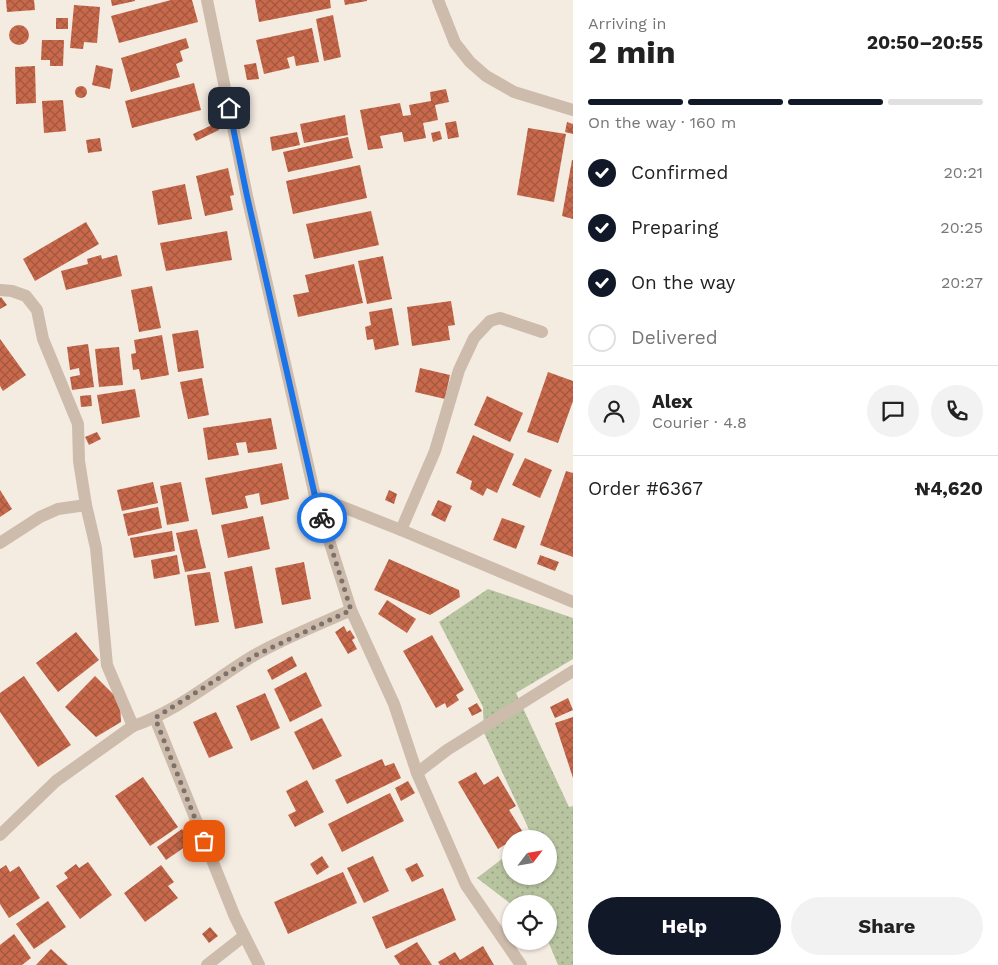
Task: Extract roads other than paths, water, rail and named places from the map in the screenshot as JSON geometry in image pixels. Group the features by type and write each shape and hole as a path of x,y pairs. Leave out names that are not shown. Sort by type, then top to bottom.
{"street":[{"path":"207,0 247,196 315,496 351,610 394,704 417,774 466,885 521,965"},
{"path":"438,0 455,43 470,62 486,76 514,92 573,110"},
{"path":"0,290 12,290 26,296 37,310 43,339 78,424 79,462 96,548 107,665 133,726"},
{"path":"401,530 435,451 459,370 474,338 490,321 500,318 542,332"},
{"path":"315,496 573,602"},
{"path":"0,543 40,517 58,508 86,505"},
{"path":"0,835 56,781 133,726 155,718 256,655 351,610"},
{"path":"417,774 447,750 573,671"},
{"path":"155,718 235,917 259,965"},
{"path":"207,965 244,936"}]}
